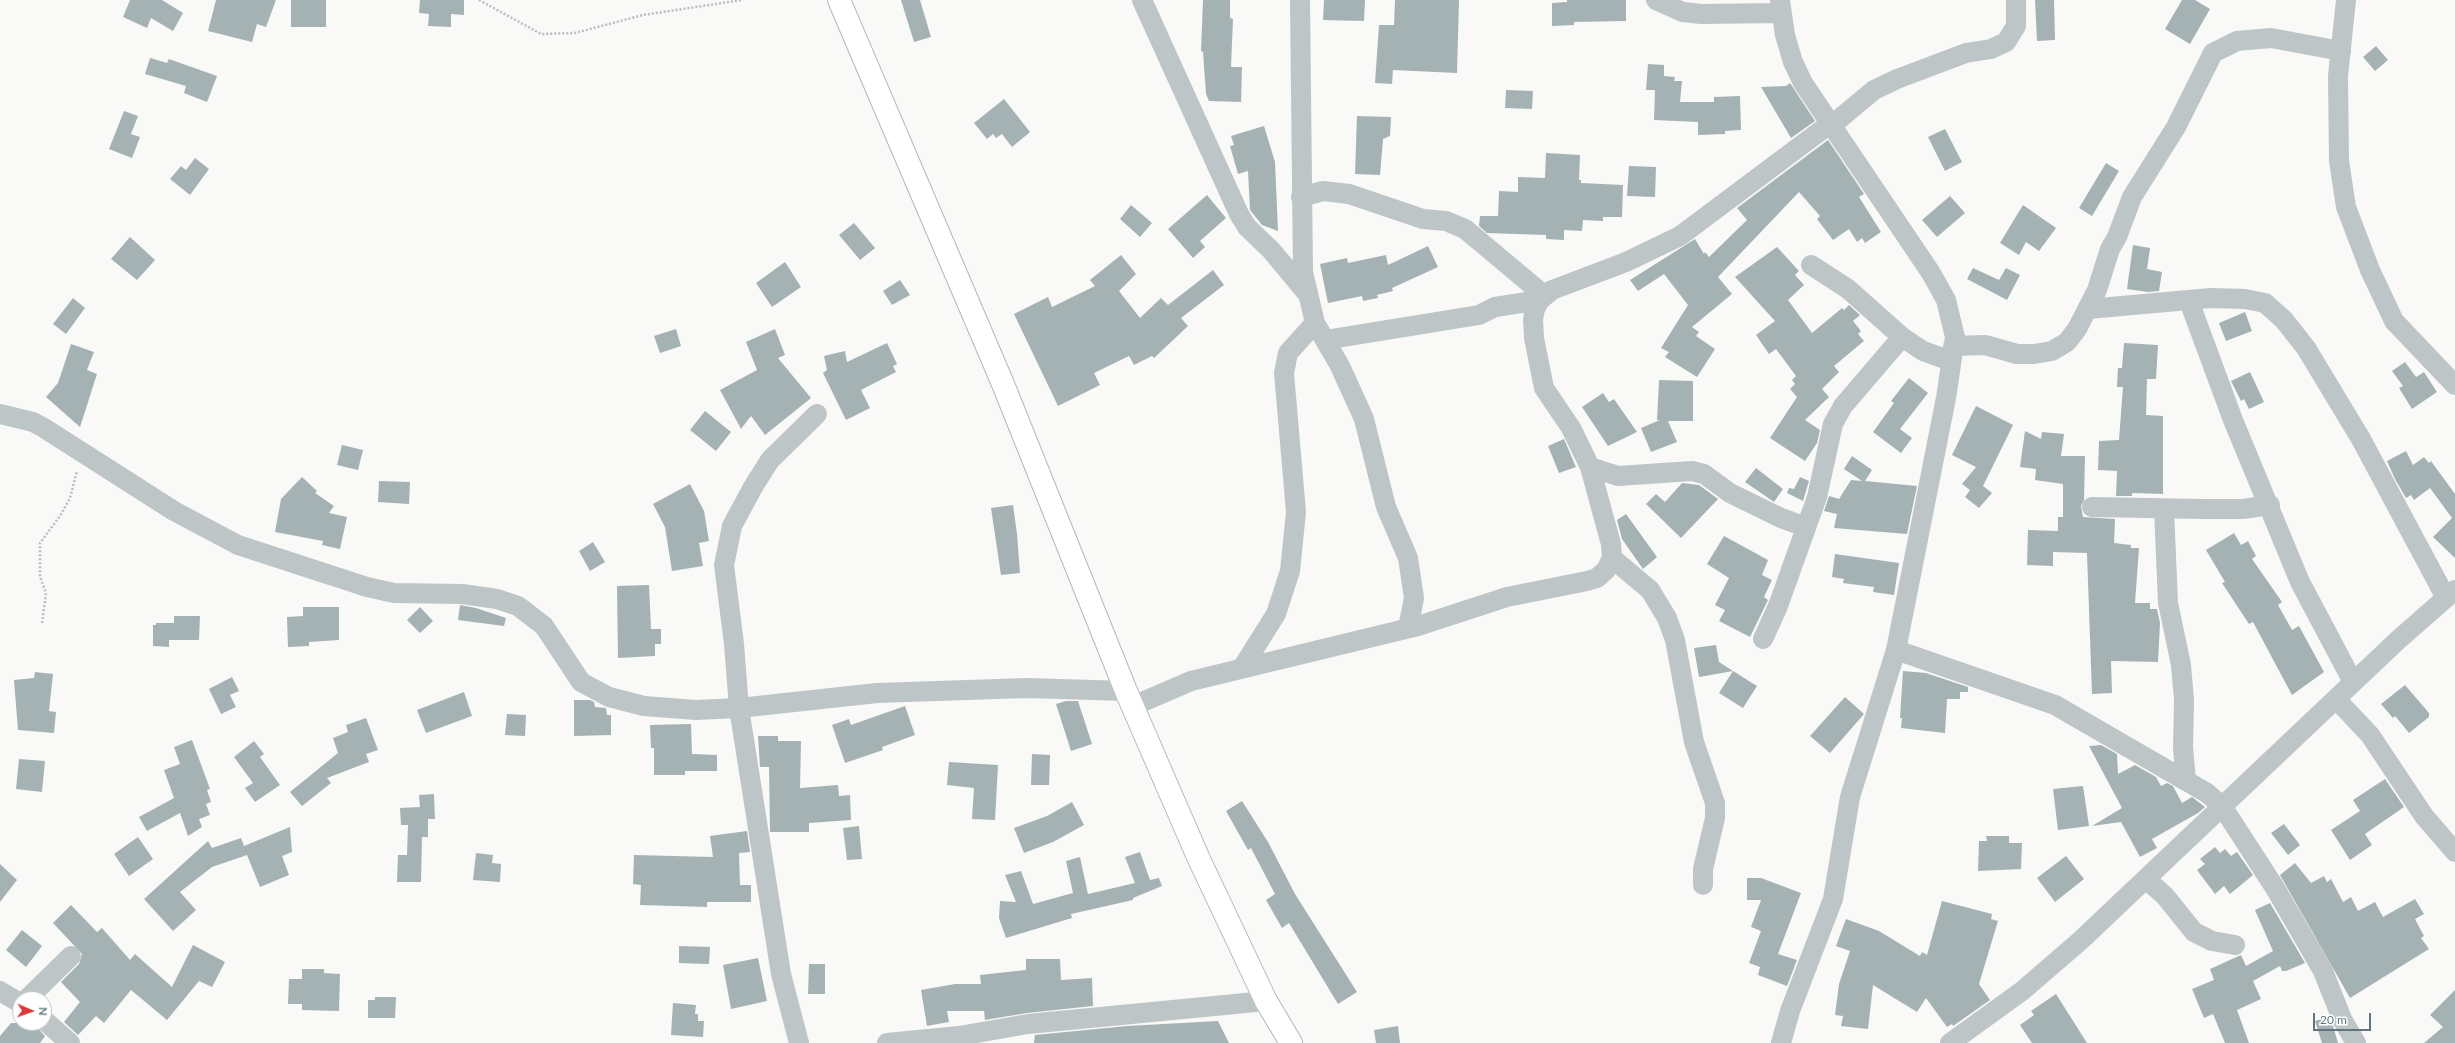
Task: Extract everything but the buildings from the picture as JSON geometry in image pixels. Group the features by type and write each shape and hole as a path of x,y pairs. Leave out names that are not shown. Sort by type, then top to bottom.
{"main road":[{"path":"839,0 1003,384 1129,698 1198,857 1266,1001 1291,1043"}],"street":[{"path":"1142,0 1239,214 1247,227 1271,250 1306,293"},
{"path":"1300,0 1301,197 1303,272 1306,293 1315,323 1340,366 1364,419 1386,507 1408,558 1414,598 1408,628"},
{"path":"1656,0 1683,12 1702,14 1781,6 1793,62 1803,83 1832,124 1946,300 1955,338 1896,650 1850,797 1833,899 1790,1011 1781,1043"},
{"path":"0,414 33,422 80,449 174,511 238,545 367,587 394,592 462,594 490,598 518,606 544,626 581,682 609,697 644,706 696,710 739,708 877,693 1027,688 1129,698 1242,668 1408,628 1507,597 1597,578 1606,570 1612,558 1611,544 1590,467 1571,428 1544,388 1534,338 1533,318 1542,298 1552,290 1626,262 1680,236 1832,124 1874,90 1897,79 1966,53 1991,49 2006,42 2016,26 2016,0"},
{"path":"2346,0 2338,76 2339,161 2346,207 2370,270 2394,321 2433,364 2455,385"},
{"path":"1811,265 1848,289 1902,337 1923,350 1952,354 1985,345 2017,354 2034,354 2052,351 2067,342 2077,329 2088,309 2132,197 2176,127 2213,53 2237,41 2270,38 2341,51"},
{"path":"1301,197 1323,191 1349,194 1423,219 1446,221 1465,228 1542,298"},
{"path":"1325,340 1479,315 1495,307 1542,298"},
{"path":"1950,1043 2034,981 2080,941 2353,682 2451,596 2361,439 2306,348 2284,320 2265,303 2245,299 2189,301 2088,309"},
{"path":"2189,301 2233,420 2270,505 2300,582 2353,682"},
{"path":"1242,668 1276,614 1290,571 1296,512 1284,373 1288,354 1315,323"},
{"path":"1763,639 1778,606 1817,497 1833,424 1847,401 1902,337"},
{"path":"799,1043 781,974 739,708 734,644 724,565 732,526 770,460 817,414"},
{"path":"1590,467 1618,476 1692,471 1704,474 1730,493 1781,518 1806,527"},
{"path":"2092,507 2243,509 2270,505"},
{"path":"2164,509 2168,603 2181,665 2184,700 2183,748 2186,780"},
{"path":"1612,558 1650,590 1667,618 1674,640 1694,742 1715,803 1715,818 1703,869 1703,885"},
{"path":"1896,650 2055,705 2186,780 2222,806 2275,888 2322,971 2342,1018 2356,1043"},
{"path":"2336,699 2370,735 2424,816 2455,852"},
{"path":"2146,879 2165,896 2194,932 2212,941 2235,944"},
{"path":"35,991 71,956"},
{"path":"0,991 12,998"},
{"path":"887,1043 957,1039 1028,1024 1266,1001"},
{"path":"52,1027 70,1043"}],"path":[{"path":"479,0 541,34 576,32 643,15 742,0"},
{"path":"42,623 46,593 40,577 40,543 60,516 70,498 77,472 80,449"}]}
